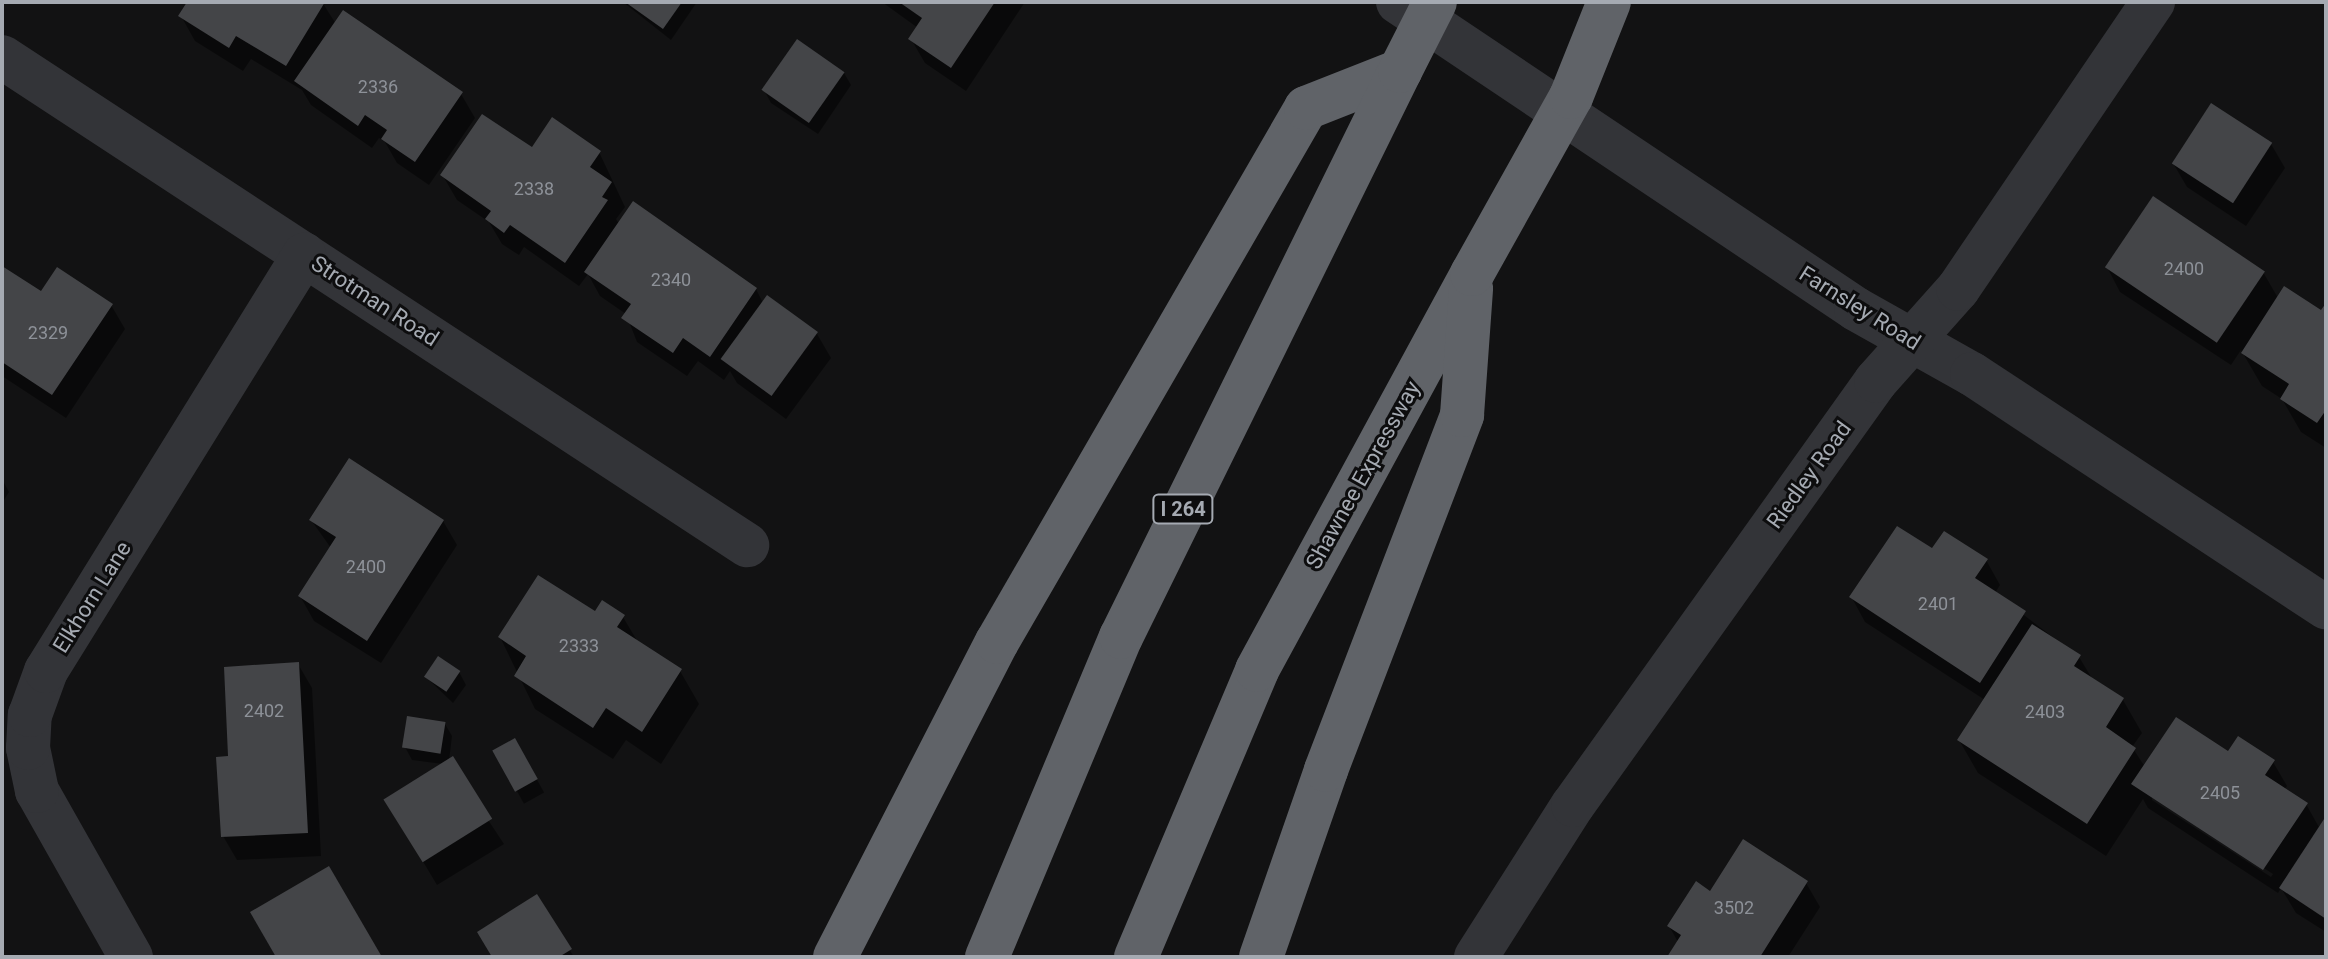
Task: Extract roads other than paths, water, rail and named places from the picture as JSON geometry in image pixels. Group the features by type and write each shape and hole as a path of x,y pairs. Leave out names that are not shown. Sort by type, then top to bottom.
{"highway":[{"name":"I 264","path":"987,957 1121,637 1435,2"},
{"name":"Shawnee Expressway","path":"1136,957 1257,670 1571,97 1609,2"},
{"path":"835,957 997,642 1306,108 1400,71"},
{"path":"1261,957 1326,770 1462,415 1472,274"}],"street":[{"name":"Farnsley Road","path":"1398,2 1856,309 1972,374 2326,607"},
{"name":"Riedley Road","path":"1476,957 1573,805 1876,381 1958,289 2153,2"},
{"name":"Strotman Road","path":"2,57 747,545"},
{"name":"Elkhorn Lane","path":"131,957 37,791 28,748 30,715 46,671 304,255"}]}
